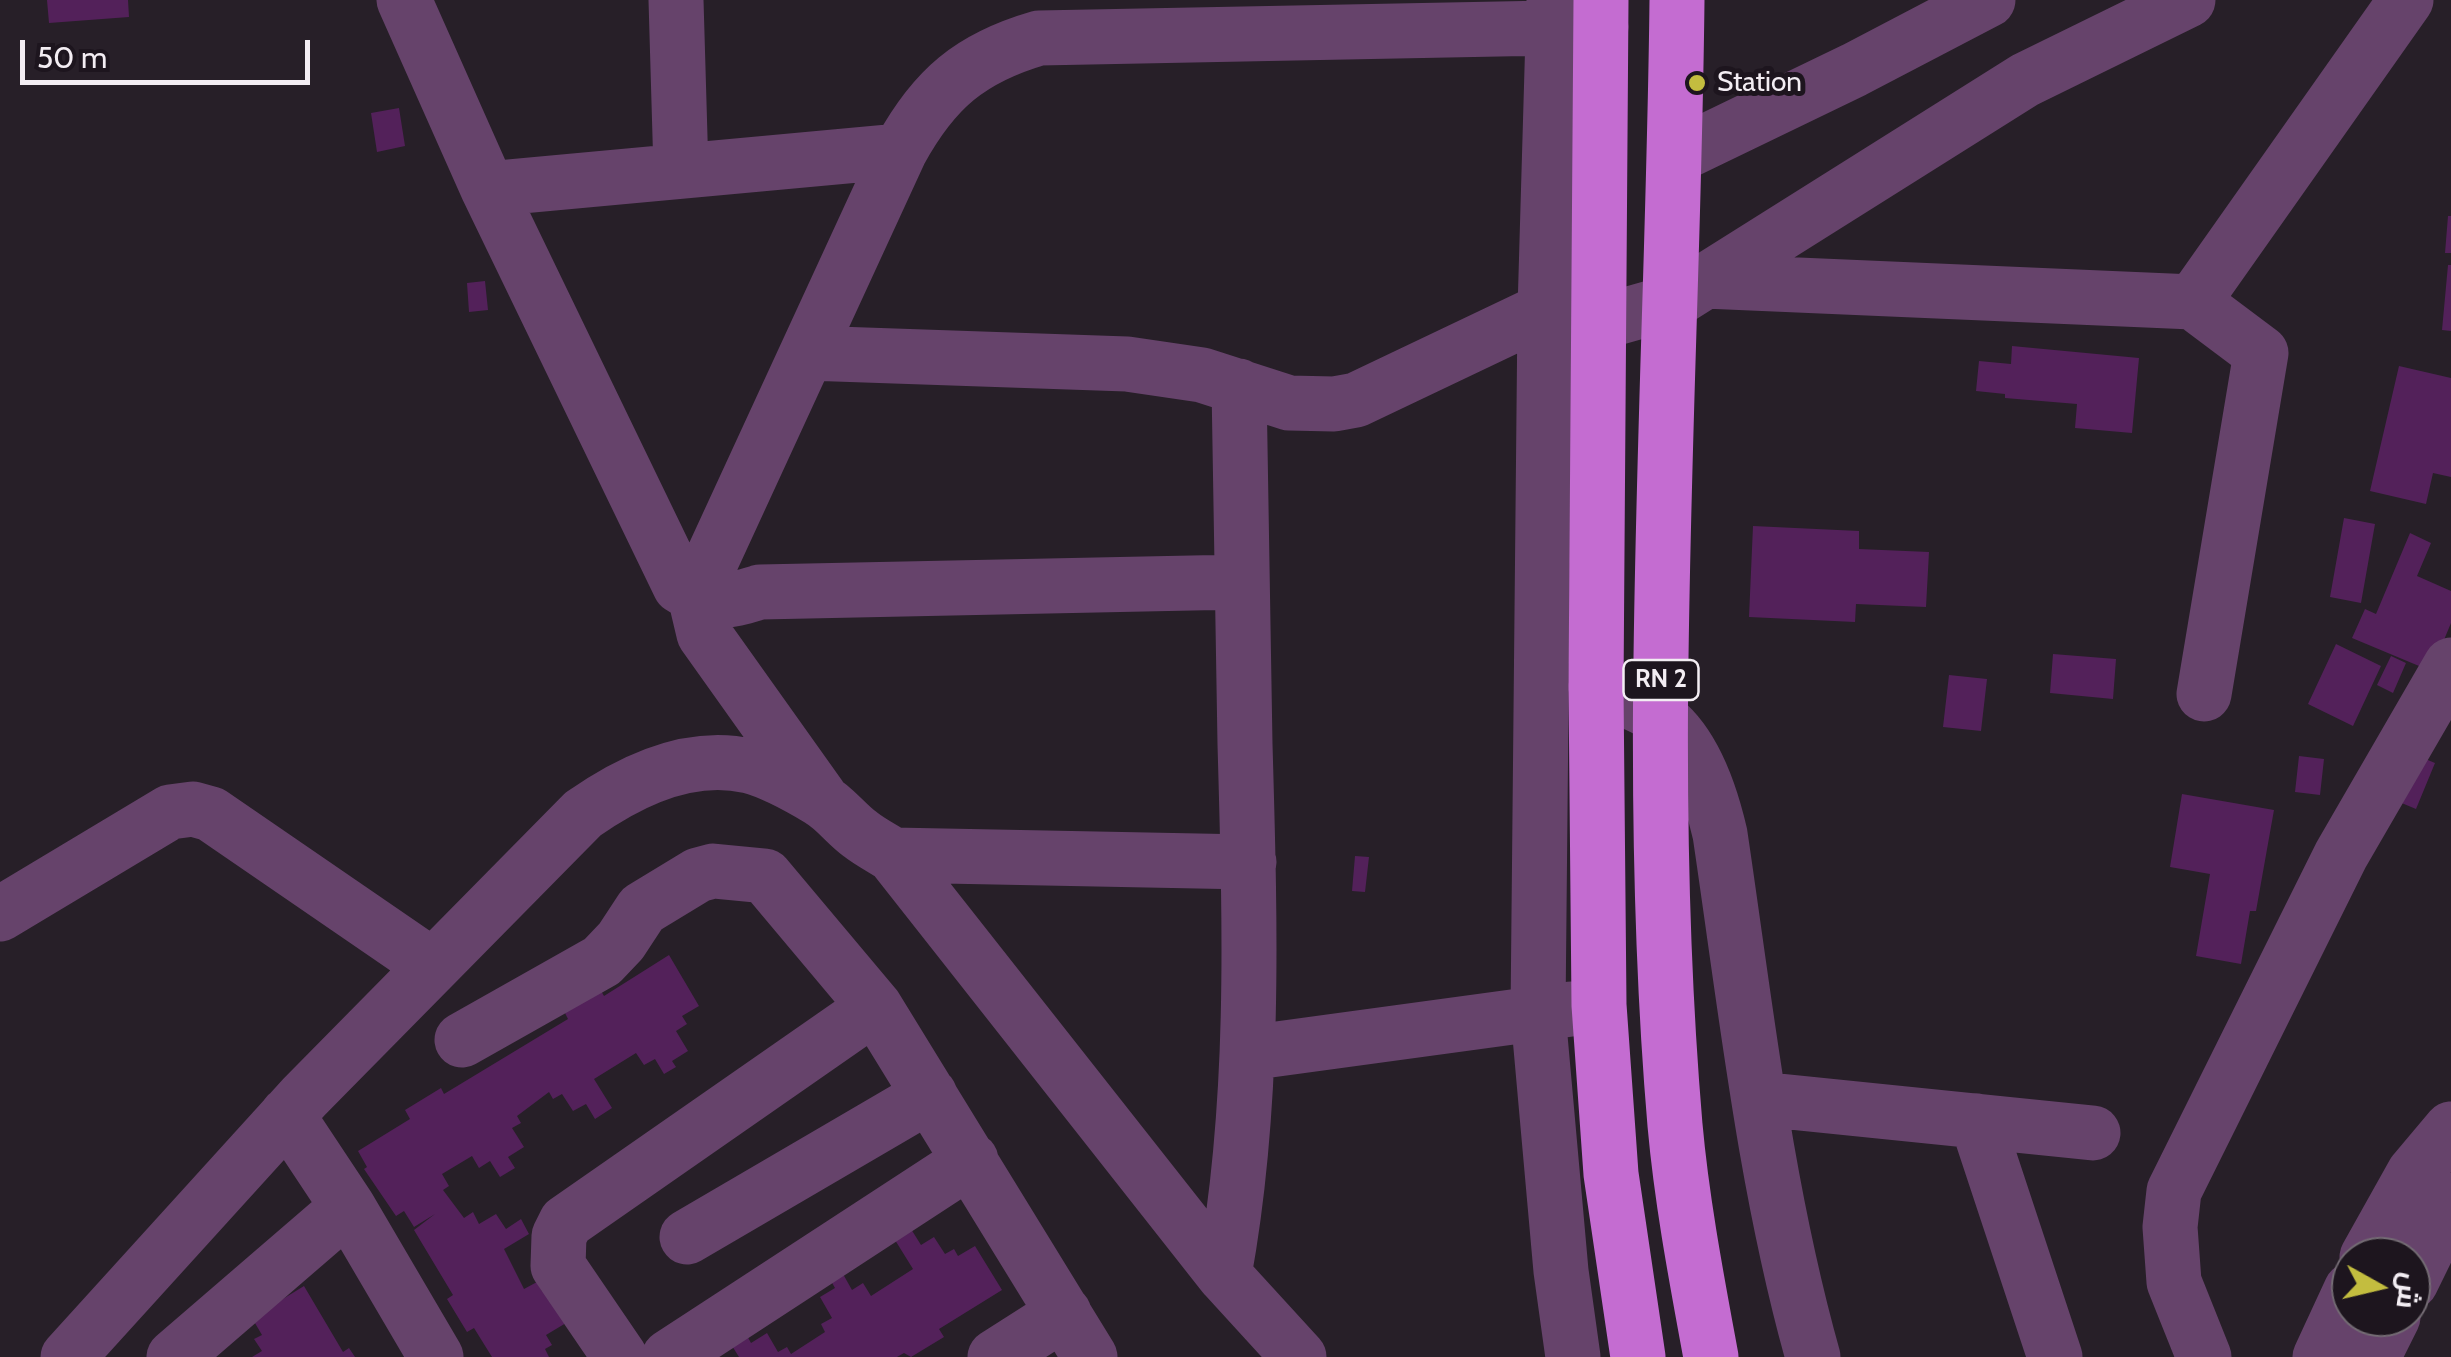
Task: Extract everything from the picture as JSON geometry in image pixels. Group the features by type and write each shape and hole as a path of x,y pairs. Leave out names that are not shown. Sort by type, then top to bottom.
{"highway":[{"name":"RN 2","path":"1678,0 1676,156 1688,291 1660,718 1667,978 1676,1128 1711,1357"},
{"name":"RN 2","path":"1577,14 1598,322 1599,1006 1611,1174 1638,1357"}],"street":[{"path":"404,0 488,189 680,586 695,596 722,603 760,592 1240,582"},
{"path":"676,0 681,172"},
{"path":"1676,156 1988,0"},
{"path":"808,353 1126,364 1164,368 1239,386 1289,404 1356,400 1545,310 1568,309 1598,322 1688,291 2025,80 2188,0"},
{"path":"2193,302 2406,0"},
{"path":"1299,1357 1224,1275 893,855 860,834 822,801 704,634 695,596 919,116 955,78 981,60 1009,46 1039,38 1577,14 1545,310 1538,1014 1560,1271 1573,1357"},
{"path":"488,189 900,151"},
{"path":"1688,291 2193,302 2261,352 2204,694"},
{"path":"1224,1275 1241,1170 1248,1053 1239,386"},
{"path":"2204,1357 2174,1282 2170,1227 2174,1191 2341,856 2451,665"},
{"path":"1596,687 1660,718 1688,752 1715,812 1789,1266 1813,1357"},
{"path":"68,1357 287,1115 582,814 657,773 686,764 750,766 822,801"},
{"path":"0,914 170,812 193,810 211,814 431,965"},
{"path":"893,855 1248,862"},
{"path":"462,1040 602,962 642,909 698,874 764,876 875,1007 1077,1335 994,1357"},
{"path":"1248,1053 1599,1006"},
{"path":"620,1357 558,1266 558,1236 566,1222 875,1007"},
{"path":"687,1237 930,1094"},
{"path":"1760,1099 2093,1133"},
{"path":"287,1115 348,1207 436,1357"},
{"path":"1976,1120 2055,1357"},
{"path":"2378,1237 2414,1172 2451,1129"},
{"path":"669,1357 971,1160"},
{"path":"2431,1241 2451,1200"},
{"path":"174,1357 348,1207"},
{"path":"2320,1357 2331,1333"}],"building":[{"path":"47,0 128,0 129,17 49,23"},
{"path":"399,108 405,146 377,152 371,113"},
{"path":"2448,216 2451,253 2445,253"},
{"path":"2451,265 2451,331 2442,330"},
{"path":"485,281 488,310 469,312 467,283"},
{"path":"2012,346 2139,358 2132,433 2075,428 2077,404 2005,398 2005,394 1976,391 1979,361 2011,364"},
{"path":"2399,366 2451,378 2451,477 2433,473 2426,504 2370,491"},
{"path":"2344,518 2375,524 2361,603 2330,597"},
{"path":"1753,526 1859,531 1859,549 1929,552 1926,607 1856,604 1855,622 1749,617"},
{"path":"2410,533 2431,543 2417,576 2451,591 2451,623 2431,671 2352,638 2365,609 2376,614"},
{"path":"2336,644 2381,666 2353,726 2308,704"},
{"path":"2053,654 2116,659 2113,699 2050,693"},
{"path":"2391,656 2406,663 2393,693 2377,685"},
{"path":"1949,675 1987,679 1981,731 1943,727"},
{"path":"2411,753 2435,763 2416,809 2392,799"},
{"path":"2299,756 2324,759 2320,795 2295,792"},
{"path":"2182,794 2274,810 2256,911 2250,911 2241,964 2196,956 2210,874 2170,867"},
{"path":"1355,856 1369,857 1365,892 1352,891"},
{"path":"669,955 699,1006 682,1016 687,1024 676,1031 688,1051 672,1061 676,1067 664,1074 655,1059 644,1065 636,1053 594,1079 612,1108 595,1119 586,1104 573,1111 562,1094 553,1099 549,1092 517,1116 521,1123 512,1128 524,1147 508,1157 515,1168 500,1177 490,1161 479,1168 472,1156 442,1174 449,1186 443,1190 464,1218 473,1212 479,1224 496,1214 506,1229 521,1219 529,1234 504,1249 524,1289 537,1282 542,1291 560,1280 576,1317 546,1335 552,1345 545,1349 549,1357 492,1357 474,1328 467,1332 447,1299 453,1295 414,1230 435,1214 414,1227 404,1211 396,1216 364,1169 367,1167 358,1151 410,1119 405,1110 441,1088 444,1094 568,1019 564,1011 600,989 604,996"},
{"path":"911,1229 921,1245 934,1237 945,1254 954,1249 958,1256 975,1246 1002,1290 939,1329 944,1337 911,1357 904,1353 897,1357 739,1357 729,1341 745,1332 751,1343 767,1333 778,1352 787,1347 791,1354 825,1332 821,1324 832,1318 820,1297 835,1288 831,1281 843,1274 852,1290 863,1283 871,1296 913,1269 895,1240"},
{"path":"304,1286 343,1352 349,1348 355,1357 252,1357 262,1351 254,1339 262,1335 252,1318"}],"place":[{"name":"Station","path":"1697,83"}]}
